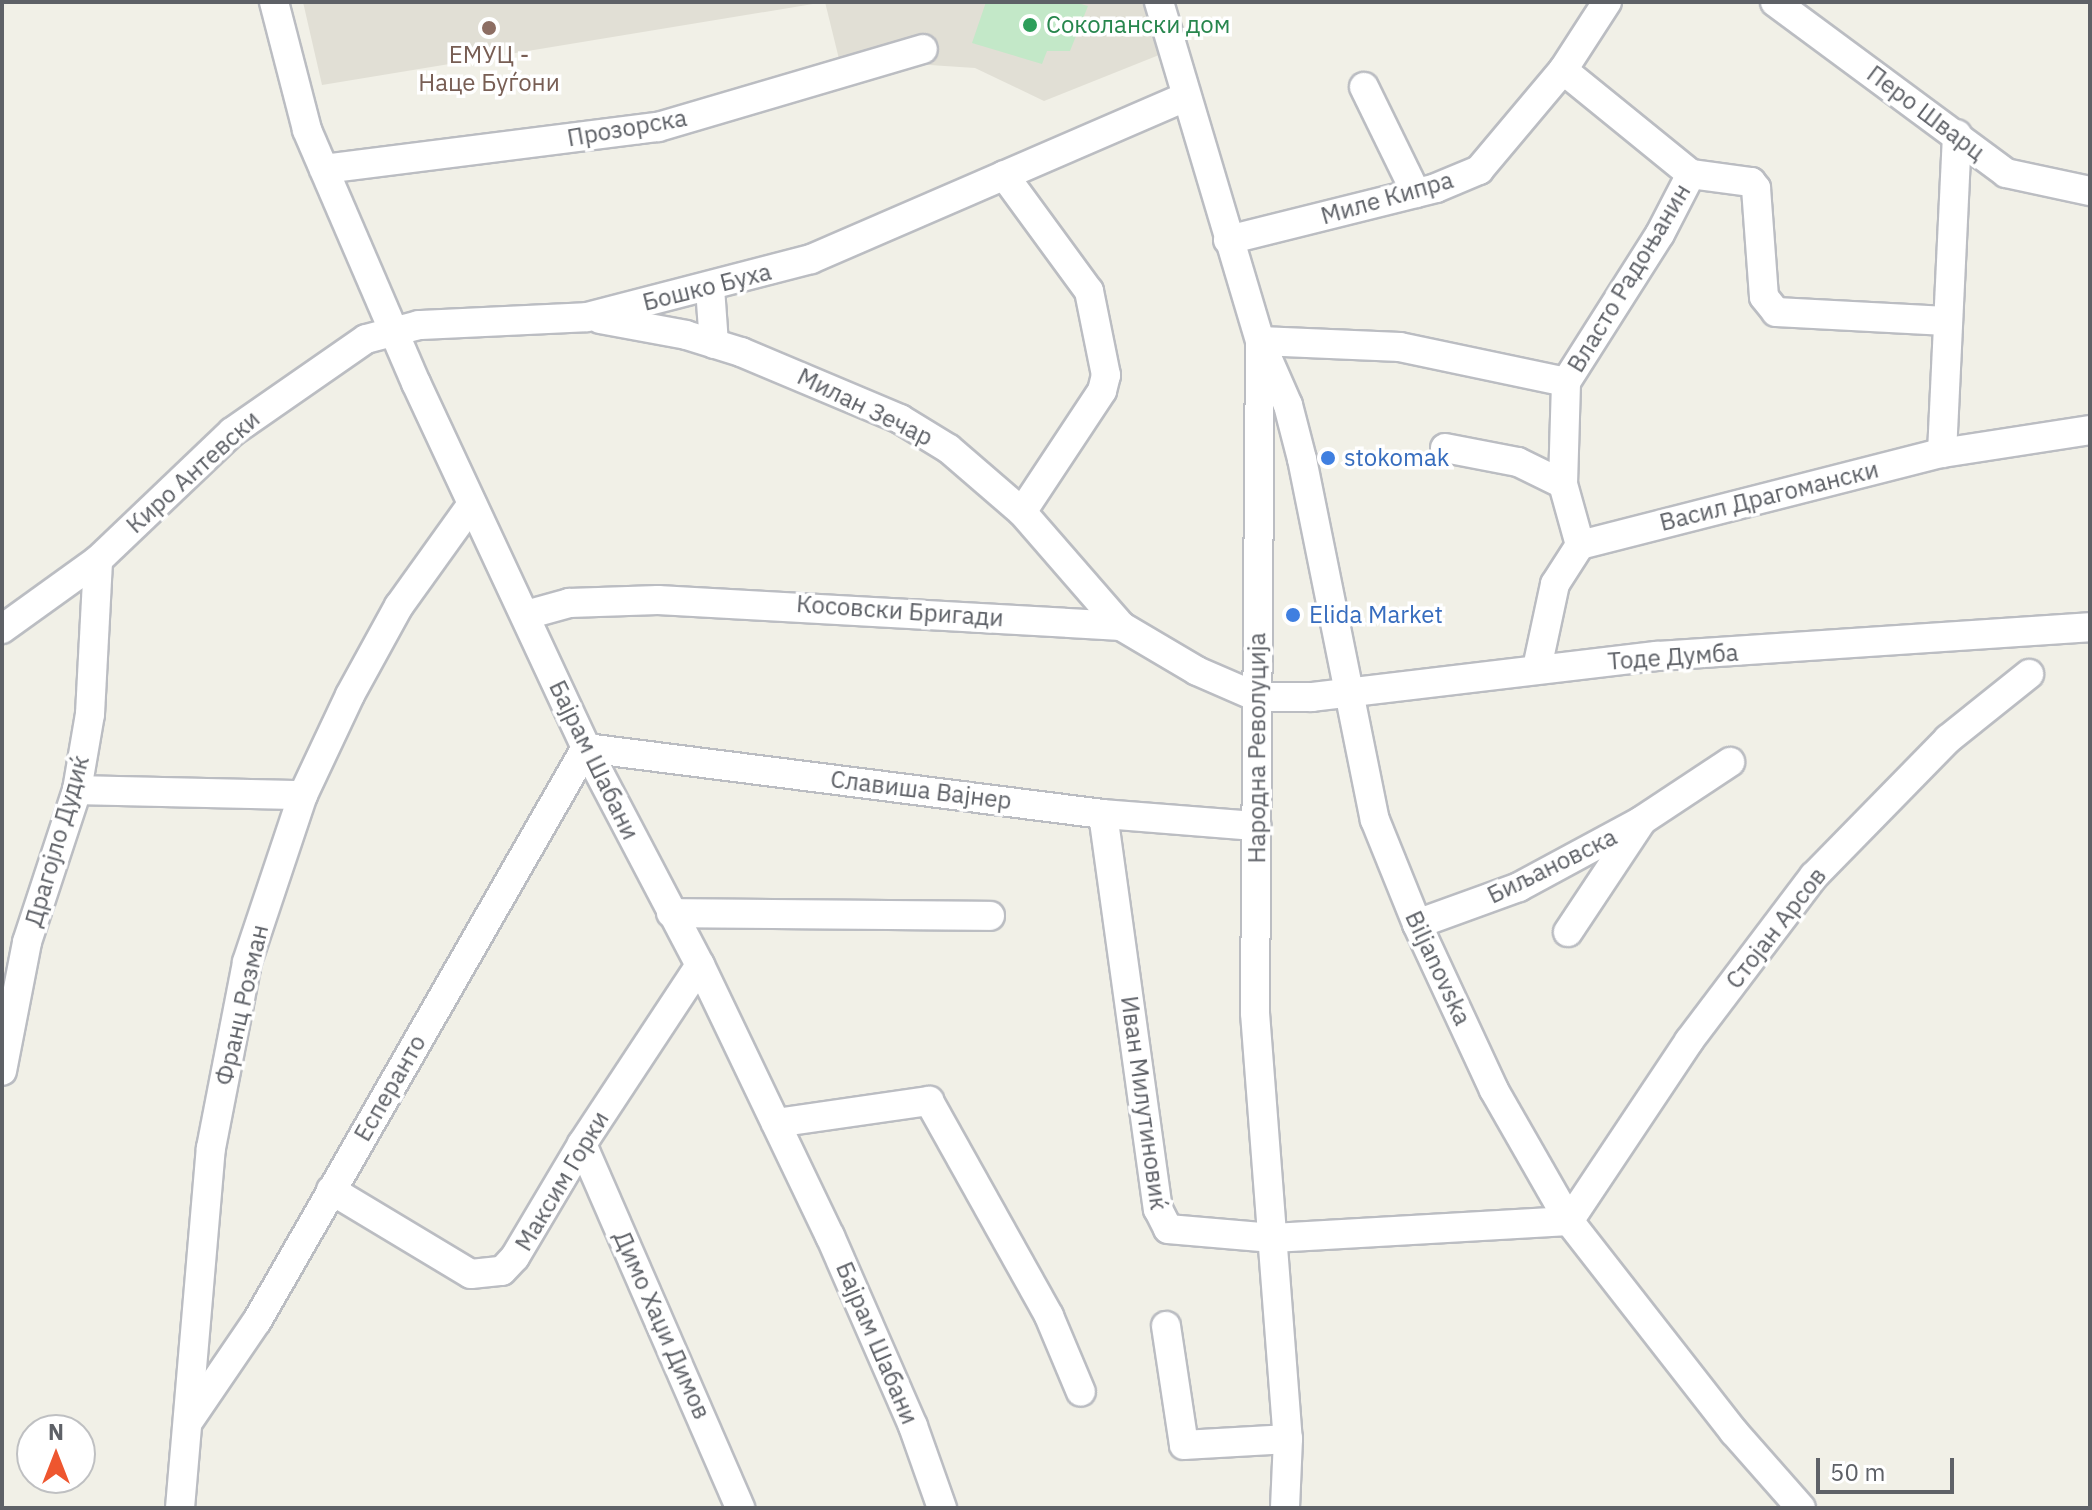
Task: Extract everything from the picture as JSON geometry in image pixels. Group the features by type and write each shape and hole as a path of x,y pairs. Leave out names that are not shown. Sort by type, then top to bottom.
{"street":[{"name":"Бајрам Шабани","path":"274,2 307,130 393,329 586,748 700,965 882,1350 942,1508"},
{"name":"Народна Револуција","path":"1159,2 1260,341 1255,1013 1288,1439 1285,1508"},
{"name":"Миле Кипра","path":"1228,240 1416,193 1479,170 1563,70 1607,2"},
{"name":"Перо Шварц","path":"1775,2 2006,173 2090,191"},
{"name":"Прозорска","path":"324,169 658,127 923,49"},
{"path":"1563,70 1691,174 1745,178 1756,188 1764,297 1776,312 1947,321"},
{"path":"1364,87 1416,193"},
{"name":"Бошко Буха","path":"393,329 587,317 710,288 875,235 1185,97"},
{"path":"1942,453 1957,134"},
{"name":"Власто Радоњанин","path":"1580,545 1563,484 1566,382 1660,234 1691,174"},
{"path":"1004,175 1089,291 1106,375 1102,391 1022,512"},
{"path":"710,288 714,344"},
{"name":"Милан Зечар","path":"587,317 714,344 900,419 949,449 1022,512 1121,626"},
{"name":"Киро Антевски","path":"2,629 98,560 232,432 305,377 366,339 393,329"},
{"name":"Власто Радоњанин","path":"1260,341 1400,347 1566,382"},
{"name":"Biljanovska","path":"1260,341 1288,405 1302,459 1346,693 1375,820 1417,924 1494,1090 1569,1221 1734,1432 1801,1508"},
{"name":"Васил Драгомански","path":"1580,545 1942,453 2090,430"},
{"path":"1445,448 1518,462 1563,484"},
{"name":"Франц Розман","path":"180,1508 200,1245 220,1099 247,962 303,795 374,647 472,504"},
{"path":"1537,668 1555,584 1580,545"},
{"name":"Драгојло Дудиќ","path":"2,1071 27,942 77,790 90,714 98,560"},
{"name":"Косовски Бригади","path":"526,615 569,603 658,600 1121,626 1197,671 1257,697"},
{"name":"Тоде Думба","path":"1257,697 1346,693 1537,668 2090,627"},
{"name":"Стојан Арсов","path":"1569,1221 1689,1041 1814,876 1948,739 2029,674"},
{"name":"Славиша Вајнер","path":"586,748 1103,814 1257,826"},
{"name":"Есперанто","path":"187,1424 257,1321 586,748"},
{"name":"Биљановска","path":"1417,924 1519,887 1641,821 1730,762"},
{"path":"77,790 303,795"},
{"name":"Иван Милутиновиќ","path":"1103,814 1162,1223 1178,1233 1273,1238 1569,1221"},
{"name":"Биљановска","path":"1568,932 1641,821"},
{"path":"671,913 990,916"},
{"name":"Максим Горки","path":"331,1190 471,1274 492,1275 515,1257 582,1144 700,965"},
{"path":"776,1123 929,1101 1049,1316 1081,1392"},
{"name":"Димо Хаџи Димов","path":"582,1144 740,1508"},
{"path":"1166,1326 1184,1445 1288,1439"}],"shaded area":[{"path":"303,2 825,2 322,85"},
{"path":"825,2 1151,2 1164,53 1044,101 975,68 839,59"}],"green space":[{"name":"Соколански дом","path":"986,2 1074,2 1088,6 1070,51 1047,51 1042,64 972,43"}],"place":[{"name":"Соколански дом","path":"1030,25"},
{"name":"ЕМУЦ - Наце Буѓони","path":"489,28"},
{"name":"stokomak","path":"1328,458"},
{"name":"Elida Market","path":"1293,615"}]}
